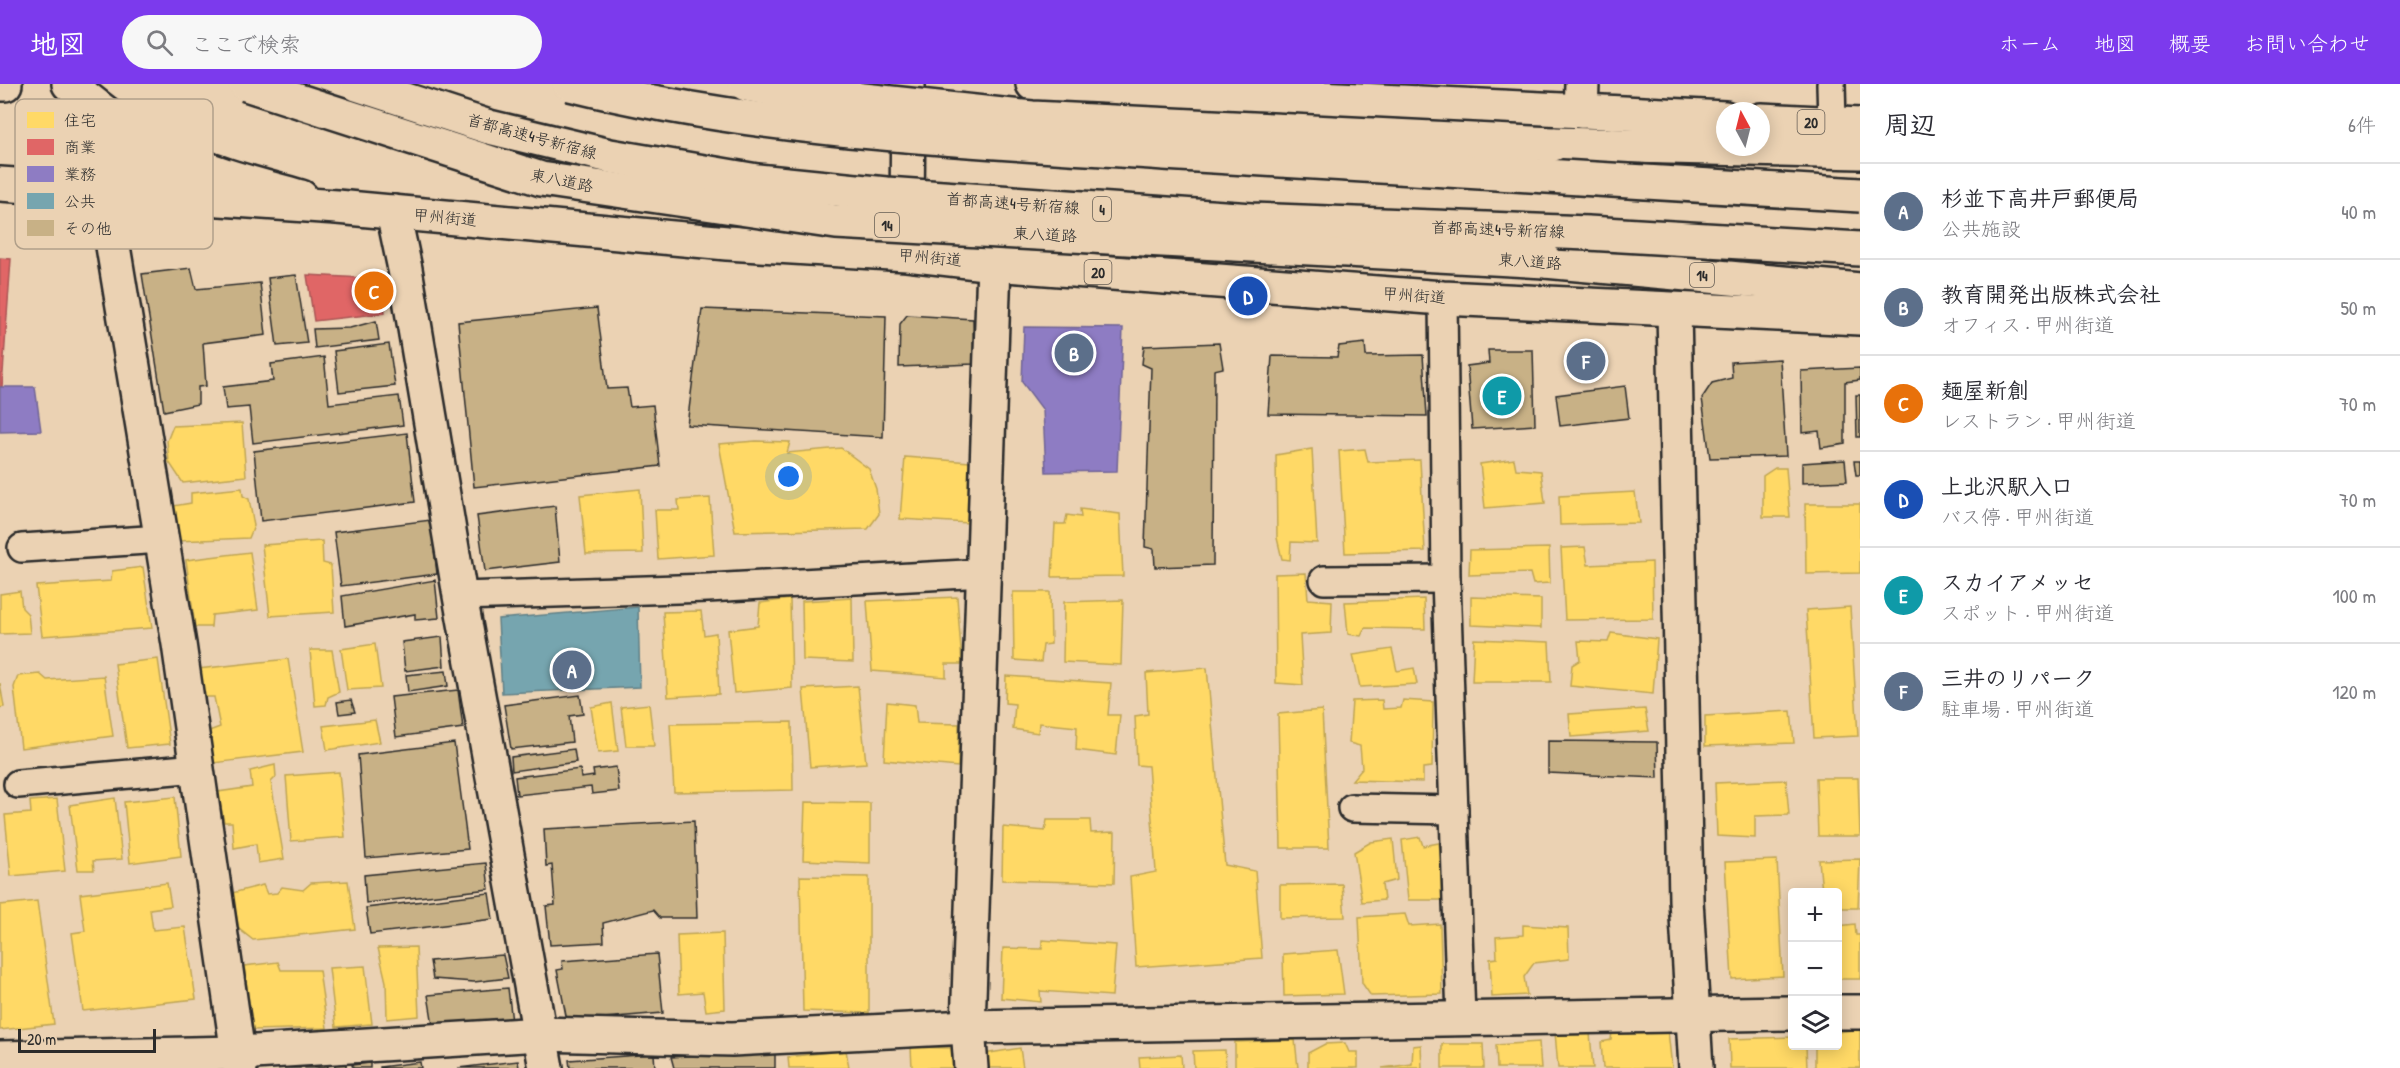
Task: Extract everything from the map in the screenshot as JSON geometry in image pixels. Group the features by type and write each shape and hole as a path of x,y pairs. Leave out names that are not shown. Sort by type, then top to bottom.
{"main road":[{"path":"0,84 5,84"},
{"path":"69,84 88,99"},
{"name":"東八道路","path":"246,84 541,179 836,222 1545,261 1860,290"},
{"name":"首都高速4号新宿線","path":"357,84 489,127 610,156 757,181 886,194 1252,220 1588,233 1860,249"},
{"path":"570,84 619,96 758,120 966,140 1860,195"},
{"path":"746,84 790,92 1032,118 1553,144 1860,152"},
{"path":"907,254 908,84"},
{"path":"1032,84 1582,97 1716,117"},
{"name":"20","path":"1770,120 1846,124"},
{"path":"213,170 337,207"},
{"name":"甲州街道","path":"0,183 15,184"},
{"name":"甲州街道","path":"213,199 337,207 727,243 907,254 994,264 1443,298 1860,318"},
{"path":"393,212 546,1068"},
{"path":"114,249 162,539 239,1061"},
{"path":"971,1068 968,1028 994,264"},
{"path":"1674,310 1686,900 1696,1068"},
{"path":"1842,1012 1860,1012"},
{"path":"0,1058 239,1061 540,1034 732,1039 968,1028 1788,1013"}],"lane":[{"path":"1831,84 1846,124"},
{"path":"1443,298 1446,579 1461,1018"},
{"path":"22,548 162,539"},
{"path":"460,596 708,588 984,573"},
{"path":"1324,580 1446,579"},
{"path":"18,784 197,768"},
{"path":"1352,808 1454,810"}],"building: 住宅":[{"path":"242,423 246,476 183,483 169,462 167,441 173,426"},
{"path":"756,441 790,442 787,453 841,448 869,469 876,489 879,514 868,529 735,532 719,444"},
{"path":"1312,449 1317,543 1291,542 1290,560 1282,559 1277,538 1276,455"},
{"path":"1365,449 1368,462 1420,460 1425,551 1345,553 1339,451"},
{"path":"905,457 970,462 969,523 900,519"},
{"path":"1514,459 1516,469 1541,471 1545,503 1485,508 1480,464"},
{"path":"1775,468 1786,468 1790,517 1763,517 1763,476"},
{"path":"242,488 243,496 249,499 254,526 249,538 177,541 173,506 191,503 191,493"},
{"path":"640,489 643,553 586,554 580,495"},
{"path":"1635,492 1639,523 1560,525 1559,496"},
{"path":"710,498 714,555 658,559 655,510 679,510 678,500"},
{"path":"1805,504 1860,504 1860,573 1806,574"},
{"path":"1080,509 1120,514 1123,576 1052,577 1055,524 1065,524 1067,515 1081,517"},
{"path":"322,541 323,563 331,565 334,612 270,616 262,545"},
{"path":"1585,547 1588,565 1652,562 1653,619 1565,620 1561,548"},
{"path":"1549,548 1550,583 1533,584 1530,573 1469,575 1470,550"},
{"path":"250,552 258,610 212,615 211,627 195,627 186,560"},
{"path":"143,567 152,628 42,636 36,586 111,581 112,571"},
{"path":"1306,573 1308,599 1332,601 1331,633 1300,635 1303,685 1276,683 1275,574"},
{"path":"20,591 22,608 28,614 30,633 0,634 0,594"},
{"path":"1013,592 1050,592 1051,644 1043,645 1041,662 1014,660"},
{"path":"957,597 962,664 946,664 946,677 872,671 867,601"},
{"path":"1471,597 1541,599 1541,628 1471,625"},
{"path":"852,598 853,662 803,660 802,601"},
{"path":"790,599 792,688 734,693 728,630 758,626 760,603"},
{"path":"1424,599 1425,629 1365,628 1361,636 1348,634 1345,602"},
{"path":"1123,600 1121,665 1063,662 1064,602"},
{"path":"1850,607 1858,736 1814,738 1806,610"},
{"path":"701,611 704,635 716,633 719,694 668,697 663,612"},
{"path":"1611,633 1657,639 1653,694 1570,686 1572,665 1580,660 1578,641 1608,642"},
{"path":"1474,639 1549,642 1551,682 1472,682"},
{"path":"375,644 381,688 347,690 341,649"},
{"path":"1392,649 1397,671 1414,668 1417,684 1360,687 1353,655"},
{"path":"310,650 332,650 339,692 328,697 326,705 315,706"},
{"path":"158,659 170,744 127,748 115,664"},
{"path":"288,659 303,752 213,763 209,731 220,727 214,697 202,697 198,669"},
{"path":"1207,668 1225,865 1255,871 1262,958 1136,967 1130,877 1156,872 1148,766 1137,765 1135,716 1148,714 1146,673"},
{"path":"40,674 47,680 104,676 113,736 21,748 14,687 18,676"},
{"path":"1006,676 1111,683 1108,715 1120,715 1116,755 1076,750 1077,727 1039,723 1038,733 1013,729 1015,704 1005,703"},
{"path":"0,683 4,707 0,708"},
{"path":"858,686 866,763 810,767 803,689"},
{"path":"1382,700 1383,709 1401,708 1403,700 1433,702 1432,767 1423,768 1423,782 1352,780 1362,768 1360,746 1349,743 1352,701"},
{"path":"887,702 915,705 917,723 959,724 958,767 884,760"},
{"path":"612,703 618,751 598,753 591,707"},
{"path":"649,704 654,746 626,746 621,707"},
{"path":"1645,709 1649,731 1571,737 1569,714"},
{"path":"1322,710 1329,848 1281,848 1278,714"},
{"path":"1791,711 1794,743 1705,746 1705,716"},
{"path":"375,720 380,742 327,750 323,726"},
{"path":"792,722 793,790 674,792 670,724"},
{"path":"275,765 276,777 271,782 284,859 258,863 256,844 234,848 232,822 224,822 218,792 252,787 250,771"},
{"path":"339,772 345,837 291,841 286,776"},
{"path":"1816,778 1858,778 1860,836 1818,836"},
{"path":"1786,780 1789,815 1755,816 1755,838 1717,836 1715,783"},
{"path":"175,797 181,856 130,863 124,802"},
{"path":"115,798 122,859 93,861 94,870 78,870 70,805"},
{"path":"57,799 65,871 11,876 5,815 31,813 30,801"},
{"path":"805,802 870,803 870,863 803,860"},
{"path":"1047,820 1090,820 1091,833 1115,832 1114,883 1002,880 1003,827 1045,831"},
{"path":"1420,837 1423,846 1439,843 1446,900 1408,900 1402,840"},
{"path":"1393,839 1397,880 1382,884 1384,900 1362,902 1354,852 1371,842"},
{"path":"1860,859 1858,908 1842,908 1842,888 1822,888 1819,860"},
{"path":"1777,860 1783,976 1732,979 1725,862"},
{"path":"800,876 869,877 869,1013 803,1011"},
{"path":"348,881 355,929 253,940 239,929 232,893 263,885 267,894 277,893 282,887 303,890 311,883"},
{"path":"167,883 171,906 150,909 153,930 185,927 196,999 83,1011 72,933 85,931 80,894"},
{"path":"1342,884 1345,917 1280,918 1280,885"},
{"path":"37,901 54,1024 0,1030 0,905"},
{"path":"1405,914 1409,926 1440,924 1442,994 1371,996 1362,983 1359,917"},
{"path":"1855,924 1856,935 1860,935 1860,979 1842,979 1842,926"},
{"path":"1523,925 1568,928 1569,959 1534,963 1524,977 1527,995 1492,997 1490,959 1497,958 1496,937 1523,935"},
{"path":"723,933 725,1009 706,1011 703,992 679,994 677,935"},
{"path":"1042,940 1116,945 1112,996 1040,991 1041,1002 1001,998 1003,948 1042,949"},
{"path":"416,947 419,1016 387,1019 386,982 378,948"},
{"path":"1338,950 1344,994 1284,996 1283,954"},
{"path":"278,962 281,970 319,970 327,1028 253,1030 244,966"},
{"path":"365,966 372,1024 336,1027 329,968"},
{"path":"1860,1029 1860,1068 1815,1068 1815,1050 1842,1050 1842,1031"},
{"path":"1612,1031 1668,1031 1672,1068 1603,1068 1601,1042 1611,1040"},
{"path":"1555,1032 1590,1033 1593,1068 1558,1068"},
{"path":"1788,1037 1788,1050 1806,1050 1807,1068 1730,1068 1729,1039"},
{"path":"1295,1040 1298,1068 1235,1068 1235,1042"},
{"path":"1539,1042 1541,1068 1497,1068 1496,1045"},
{"path":"1345,1043 1349,1052 1358,1052 1358,1068 1308,1068 1308,1053 1325,1044"},
{"path":"1442,1044 1483,1044 1484,1068 1442,1068"},
{"path":"1421,1045 1422,1068 1382,1068 1412,1064 1413,1046"},
{"path":"911,1047 951,1048 954,1068 912,1068"},
{"path":"1020,1048 1023,1068 985,1068 984,1054"},
{"path":"846,1050 849,1068 789,1068 788,1057"},
{"path":"1225,1050 1226,1068 1194,1068 1193,1051"},
{"path":"1181,1055 1182,1068 1140,1068 1139,1057"}],"building: 商業":[{"path":"0,258 11,259 2,387 0,387"},
{"path":"307,275 382,279 385,313 314,321"}],"building: 業務":[{"path":"1024,327 1123,328 1117,471 1046,472 1043,410 1022,382"},
{"path":"0,387 35,387 41,431 0,432"}],"building: 公共":[{"path":"638,607 640,687 502,693 498,619"}],"building: その他":[{"path":"191,268 196,289 260,283 266,335 203,343 206,386 198,387 198,404 164,411 142,274"},
{"path":"296,275 307,343 277,346 268,278"},
{"path":"597,308 607,389 627,388 630,407 653,405 660,466 474,487 458,322"},
{"path":"702,309 886,316 883,437 687,425"},
{"path":"907,315 973,319 974,364 899,367 900,324"},
{"path":"376,321 379,340 315,348 313,329 350,328"},
{"path":"1219,343 1223,368 1214,370 1213,565 1155,567 1154,549 1145,547 1151,368 1142,364 1144,346"},
{"path":"1365,343 1366,356 1423,355 1427,416 1268,414 1272,356 1337,357 1339,346"},
{"path":"389,344 395,386 339,392 334,351"},
{"path":"1488,350 1533,350 1535,425 1472,429 1467,366 1489,363"},
{"path":"324,357 329,404 399,396 403,425 253,443 249,407 226,409 223,387 273,381 271,364"},
{"path":"1780,359 1786,456 1710,458 1702,398 1712,383 1732,378 1731,362"},
{"path":"1860,368 1860,380 1845,382 1845,444 1821,448 1819,431 1802,433 1801,371"},
{"path":"1625,386 1629,418 1560,426 1556,395"},
{"path":"1856,395 1860,395 1860,437 1857,437"},
{"path":"407,433 415,502 261,521 254,451"},
{"path":"1845,460 1847,481 1802,483 1802,463"},
{"path":"1854,461 1860,461 1860,475 1856,475"},
{"path":"555,506 560,562 485,571 477,516"},
{"path":"431,520 437,574 341,586 334,532"},
{"path":"435,580 439,618 415,620 415,614 345,626 342,596"},
{"path":"442,637 444,666 405,671 402,642"},
{"path":"446,671 448,686 408,692 406,675"},
{"path":"458,690 463,728 396,737 391,697"},
{"path":"580,695 583,714 569,716 572,742 511,749 504,705"},
{"path":"351,700 355,712 339,714 337,702"},
{"path":"1548,741 1657,742 1658,778 1548,773"},
{"path":"454,743 468,849 366,858 358,755"},
{"path":"574,749 576,762 512,771 511,757"},
{"path":"616,767 619,791 592,794 591,787 517,795 515,777 580,769 581,778 594,776 593,770"},
{"path":"694,821 697,918 660,918 653,910 603,923 604,942 550,945 546,906 555,905 552,865 546,866 544,829"},
{"path":"486,863 489,889 366,903 364,875"},
{"path":"489,893 493,919 370,934 366,908"},
{"path":"657,954 663,1013 567,1021 557,970 563,969 562,961"},
{"path":"503,955 508,978 474,982 433,979 430,961"},
{"path":"508,988 512,1022 433,1025 428,995"},
{"path":"775,1051 775,1068 674,1068 671,1057"},
{"path":"654,1054 655,1068 570,1068 569,1060"},
{"path":"327,1060 328,1068 305,1068 304,1063"},
{"path":"299,1061 300,1068 281,1068 280,1063"},
{"path":"346,1061 346,1068 335,1068 334,1062"},
{"path":"518,1061 519,1068 458,1068"},
{"path":"420,1062 421,1068 380,1068 380,1067"},
{"path":"370,1063 370,1068 353,1068 352,1065"}],"place":[{"name":"麺屋新創","path":"374,291"},
{"name":"上北沢駅入口","path":"1248,296"},
{"name":"教育開発出版株式会社","path":"1074,353"},
{"name":"三井のリパーク","path":"1586,361"},
{"name":"スカイアメッセ","path":"1502,396"},
{"name":"杉並下高井戸郵便局","path":"572,670"}]}
